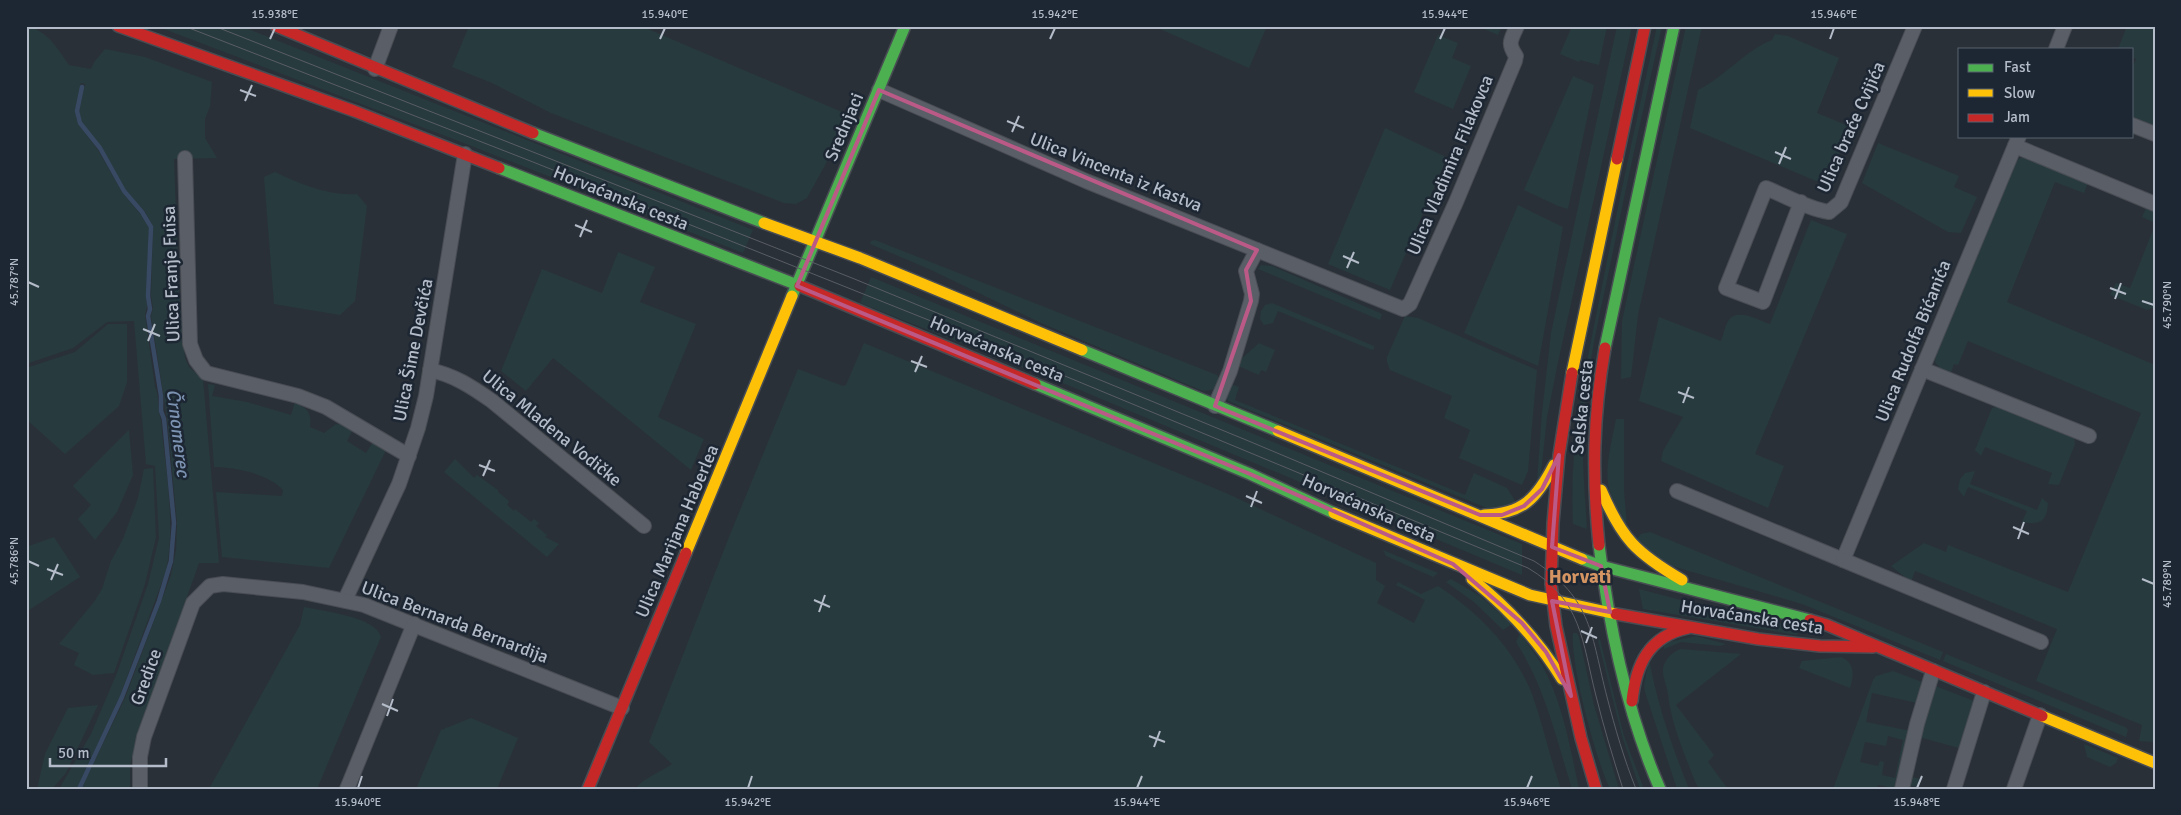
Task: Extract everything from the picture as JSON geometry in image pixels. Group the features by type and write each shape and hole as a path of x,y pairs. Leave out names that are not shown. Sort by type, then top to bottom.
{"street":[{"name":"Horvaćanska cesta","path":"118,26 354,111 797,286 1250,474 1370,529 1530,595 1552,601 1758,639 1820,646 1874,646"},
{"name":"Horvaćanska cesta","path":"276,26 541,136 860,258 1480,515 1552,547 1601,566 1820,622 2155,763"},
{"path":"375,68 391,26"},
{"name":"Srednjaci","path":"797,286 906,26"},
{"name":"Ulica Vladimira Filakovca","path":"1397,308 1403,309 1410,304 1456,202 1515,62 1516,56 1511,49 1510,43 1517,26"},
{"name":"Selska cesta","path":"1596,789 1571,696 1552,601 1552,547 1559,455 1575,357 1645,26"},
{"name":"Selska cesta","path":"1660,789 1652,772 1631,708 1610,612 1601,566 1594,471 1597,405 1603,363 1650,130 1674,26"},
{"name":"Ulica braće Cvijića","path":"1801,202 1763,302 1726,288 1766,188 1801,202 1822,211 1829,212 1841,202 1915,26"},
{"path":"2056,48 2065,26"},
{"name":"Ulica Vincenta iz Kastva","path":"879,90 1031,158 1397,308"},
{"path":"2134,126 2155,134"},
{"path":"2017,141 2155,204"},
{"name":"Ulica Rudolfa Bićanića","path":"1843,560 2017,141"},
{"name":"Ulica Šime Devčića","path":"345,600 399,484 426,396 465,154"},
{"name":"Ulica Franje Fuisa","path":"185,158 190,344 196,360 206,373 298,396 326,407 409,456"},
{"path":"1215,406 1230,371 1249,310 1252,294 1246,271 1257,250"},
{"name":"Ulica Marijana Haberlea","path":"588,789 797,286"},
{"path":"1922,368 2089,436"},
{"name":"Ulica Mladena Vodičke","path":"430,370 441,372 468,384 492,401 644,526"},
{"path":"1480,515 1502,515 1524,506 1542,489 1559,455"},
{"path":"1594,471 1616,526 1635,550 1667,572 1714,595"},
{"path":"1677,491 2041,642"},
{"path":"1453,564 1496,598 1522,623 1546,652 1571,696"},
{"name":"Ulica Bernarda Bernardija","path":"210,586 223,584 303,592 364,605 622,708"},
{"name":"Gredice","path":"140,789 140,757 147,729 193,603 210,586"},
{"path":"347,789 414,624"},
{"path":"1631,708 1632,694 1640,668 1654,643 1669,632 1677,629 1699,628"},
{"path":"1902,789 1916,724 1933,671"},
{"path":"1954,789 1984,692"},
{"path":"2014,789 2040,715"}],"highlighted area":[{"path":"879,90 1257,250 1246,270 1251,301 1215,406 1480,515 1502,515 1524,506 1542,489 1559,455 1552,547 1601,566 1610,612 1552,601 1571,696 1546,652 1522,623 1453,564 1250,474 797,286"}],"green space":[{"path":"26,26 46,36 69,65 91,69 105,49 145,57 212,82 210,106 205,119 205,138 217,158 174,159 179,291 185,358 189,367 203,379 219,563 199,563 137,737 130,765 130,787 81,789 125,698 171,575 176,550 177,523 167,418 151,316 153,308 151,296 153,226 145,212 125,189 101,147 82,123 79,111 85,84 81,83 75,111 78,124 98,150 122,192 149,228 146,297 148,302 145,315 161,420 169,498 170,538 165,574 120,696 77,789 59,789 91,734 117,673 148,584 159,538 155,466 146,464 134,321 107,322 73,348 26,364"},
{"path":"165,26 241,26 753,230 743,253 469,145 164,29"},
{"path":"469,26 641,26 849,115 836,145 807,198 796,204 784,203 551,113 492,83 452,67"},
{"path":"1153,26 1267,26 1249,68"},
{"path":"1477,26 1502,26 1498,35"},
{"path":"1572,26 1607,26 1599,65 1580,60 1579,62 1560,54"},
{"path":"1617,26 1632,26 1557,367 1547,417 1541,473 1537,482 1542,412 1551,333"},
{"path":"1657,26 1662,26 1594,342 1588,381 1583,447 1587,529 1573,524 1573,468 1579,412 1588,356 1627,163"},
{"path":"1686,26 1702,26 1638,315 1631,377 1621,379 1622,321"},
{"path":"2127,26 2155,26 2155,126 2134,118 2134,64 2136,59 2134,58 2134,48 2118,48"},
{"path":"1775,34 1788,36 1839,58 1817,113 1851,127 1826,182 1816,181 1690,128 1698,90 1708,85 1752,51 1772,40"},
{"path":"1438,35 1458,43 1452,58 1471,66 1453,109 1414,92"},
{"path":"1573,76 1594,85 1568,209 1524,190"},
{"path":"1385,128 1444,156 1446,160 1390,290 1328,264"},
{"path":"1878,143 1959,176 1954,187 1977,197 1961,233 1948,232 1862,183"},
{"path":"2020,158 2027,158 2088,183 2084,193 2055,182 2007,302 2155,365 2155,741 2153,742 2139,741 2142,725 2036,681 2057,629 1915,571 1911,582 1891,566 1924,543 1946,552 1948,545 2068,592 2141,413 1968,341 1958,365 1954,364 1951,372 1940,368 1935,362 1936,354 2015,162"},
{"path":"275,172 304,185 325,191 357,194 367,206 355,301 340,315 274,304 264,177"},
{"path":"1518,205 1563,227 1538,366 1464,333"},
{"path":"2146,208 2155,212 2155,223 2142,217"},
{"path":"1811,220 1847,234 1755,454 1784,466 1768,508 1661,461 1663,451 1683,417 1639,401 1659,317 1721,341 1728,321 1737,315 1748,316 1770,324"},
{"path":"2155,225 2155,307 2147,310 2110,295 2116,283 2130,288"},
{"path":"875,240 1217,375 1222,382 1217,389 1203,391 1041,323 929,269 870,244 871,241"},
{"path":"618,252 655,267 640,302 696,324 658,417 704,439 691,470 553,358 526,391 501,371 542,269 602,293"},
{"path":"1261,265 1272,266 1380,313 1382,315 1380,320 1258,269"},
{"path":"871,277 1522,544 1522,575 1075,388 860,303"},
{"path":"1272,303 1374,346 1374,349 1372,350 1278,311 1273,323 1264,325 1260,319 1261,311 1265,305"},
{"path":"1405,316 1418,318 1537,370 1528,471 1522,485 1459,458 1470,430 1444,418 1452,396 1390,370 1387,357"},
{"path":"108,324 127,324 127,382 119,406 65,454 26,419 26,368 75,352"},
{"path":"864,343 1226,493 1376,563 1376,580 1385,586 1377,603 1414,623 1425,600 1396,585 1398,582 1421,594 1438,586 1456,598 1483,622 1495,634 1516,662 1532,694 1561,789 635,789 648,778 672,764 649,742 729,537 798,369 843,386 846,385"},
{"path":"1259,343 1275,350 1266,372 1261,370 1259,375 1238,366 1241,359"},
{"path":"208,384 215,385 212,396 247,402 291,415 295,402 303,406 308,412 310,427 324,433 336,424 345,425 353,429 347,441 366,453 373,442 386,450 329,568 222,557 216,492 282,496 283,490 277,484 251,472 214,467"},
{"path":"1230,386 1239,387 1235,400 1465,495 1474,473 1507,488 1517,504 1489,509 1228,401 1226,396"},
{"path":"1999,406 2074,437 2075,444 2059,485 2048,484 2052,473 1985,447 1981,456 1975,450 1992,408"},
{"path":"1616,419 1624,419 1624,490 1627,528 1609,489 1607,472"},
{"path":"129,430 133,475 117,512 95,540 78,519 91,505 73,486"},
{"path":"455,459 474,478 477,475 498,490 509,501 507,505 514,511 515,509 531,522 534,519 539,523 536,526 547,535 545,537 559,544 547,557 444,472"},
{"path":"153,468 156,537 145,584 114,673 93,675 74,665 79,653 59,644 94,602 102,589 111,561 123,539 138,498 144,469"},
{"path":"1975,471 1970,484 2037,510 2042,498 2048,503 2044,518 2034,523 2022,522 2027,511 1968,487 1964,497 1958,489 1960,479 1965,473"},
{"path":"1650,532 1943,652 1940,660 1802,604 1672,566 1635,541 1641,534"},
{"path":"54,537 80,577 26,612 26,547"},
{"path":"1383,550 1438,573 1433,577 1386,556"},
{"path":"1451,579 1480,596 1512,624 1503,630 1474,602 1446,582"},
{"path":"1639,589 1731,613 1794,626 1800,632 1796,635 1643,609"},
{"path":"304,607 360,620 370,624 381,637 317,789 209,789 300,625"},
{"path":"1520,633 1542,665 1555,694 1569,741 1579,789 1572,789 1542,695 1535,677 1516,642"},
{"path":"1573,633 1577,633 1579,637 1594,705 1619,789 1610,789 1591,735 1576,666"},
{"path":"1696,636 1726,644 1720,646 1681,642 1664,649 1664,643"},
{"path":"1600,639 1624,736 1644,789 1640,789 1622,736 1598,641"},
{"path":"1681,649 1741,654 1676,705 1714,755 1708,762 1728,789 1700,789 1696,784 1679,739 1672,717 1663,668 1667,659"},
{"path":"1946,654 2125,727 2128,730 2126,737 1943,661"},
{"path":"1841,657 1851,666 1852,679 1850,688 1799,668 1802,661"},
{"path":"1649,659 1666,725 1689,789 1677,789 1645,692 1644,685"},
{"path":"1893,671 1922,682 1917,703 1872,693 1866,722 1911,731 1898,789 1878,785 1877,789 1833,789 1873,680 1876,676","holes":["1888,736 1903,740 1895,778 1882,775 1884,762 1880,761 1878,766 1860,762 1865,742 1886,746"]},
{"path":"1933,685 1974,701 1959,748 1919,737"},
{"path":"98,705 66,773 52,789 37,789 45,754 68,708"},
{"path":"471,718 518,738 497,789 416,789 441,730"},
{"path":"2084,744 2118,758 2116,763 2110,767 2087,757"},
{"path":"1915,751 1918,752 1912,777 1921,779 1919,788 1912,786 1911,789 1908,789"}],"waterway":[{"name":"Črnomerec","path":"79,789 122,697 159,601 171,561 174,523 164,419 161,411 161,396 148,316 150,309 148,296 151,227 142,212 124,191 100,148 80,123 77,111 82,87"}],"tram line":[{"path":"184,26 533,162 966,335 1528,568 1546,580 1559,594 1570,608 1577,623 1583,640 1602,720 1623,789"},
{"path":"214,26 852,278 1534,561 1553,575 1568,590 1587,620 1617,732 1636,789"}],"traffic: fast":[{"path":"792,296 905,26"},
{"path":"1605,348 1674,26"},
{"path":"533,133 764,223"},
{"path":"499,168 800,286"},
{"path":"1082,350 1278,431"},
{"path":"1035,384 1250,474 1334,513"},
{"path":"1599,545 1608,607 1621,669 1638,730 1660,789"},
{"path":"1582,559 1601,566 1810,620"}],"traffic: slow":[{"path":"1572,373 1617,159"},
{"path":"764,223 860,258 1082,350"},
{"path":"686,553 792,296"},
{"path":"1278,431 1582,559"},
{"path":"1484,515 1509,511 1527,502 1541,487 1554,465"},
{"path":"1601,490 1616,521 1632,543 1642,553 1682,580"},
{"path":"1334,513 1530,595 1616,614"},
{"path":"1472,579 1522,625 1553,664 1562,679"},
{"path":"2042,716 2155,763"}],"traffic: jam":[{"path":"118,26 354,111 499,168"},
{"path":"276,26 533,133"},
{"path":"1617,159 1645,26"},
{"path":"800,286 1035,384"},
{"path":"1599,545 1595,495 1595,447 1598,398 1605,348"},
{"path":"1572,373 1559,455 1553,523 1551,584 1556,626 1581,738 1596,789"},
{"path":"588,789 686,553"},
{"path":"1616,614 1758,639 1820,646 1873,647"},
{"path":"1810,620 1827,625 2042,716"},
{"path":"1632,701 1637,675 1647,654 1663,638 1688,628"}],"district":[{"name":"Horvati","path":"1580,577"}]}
